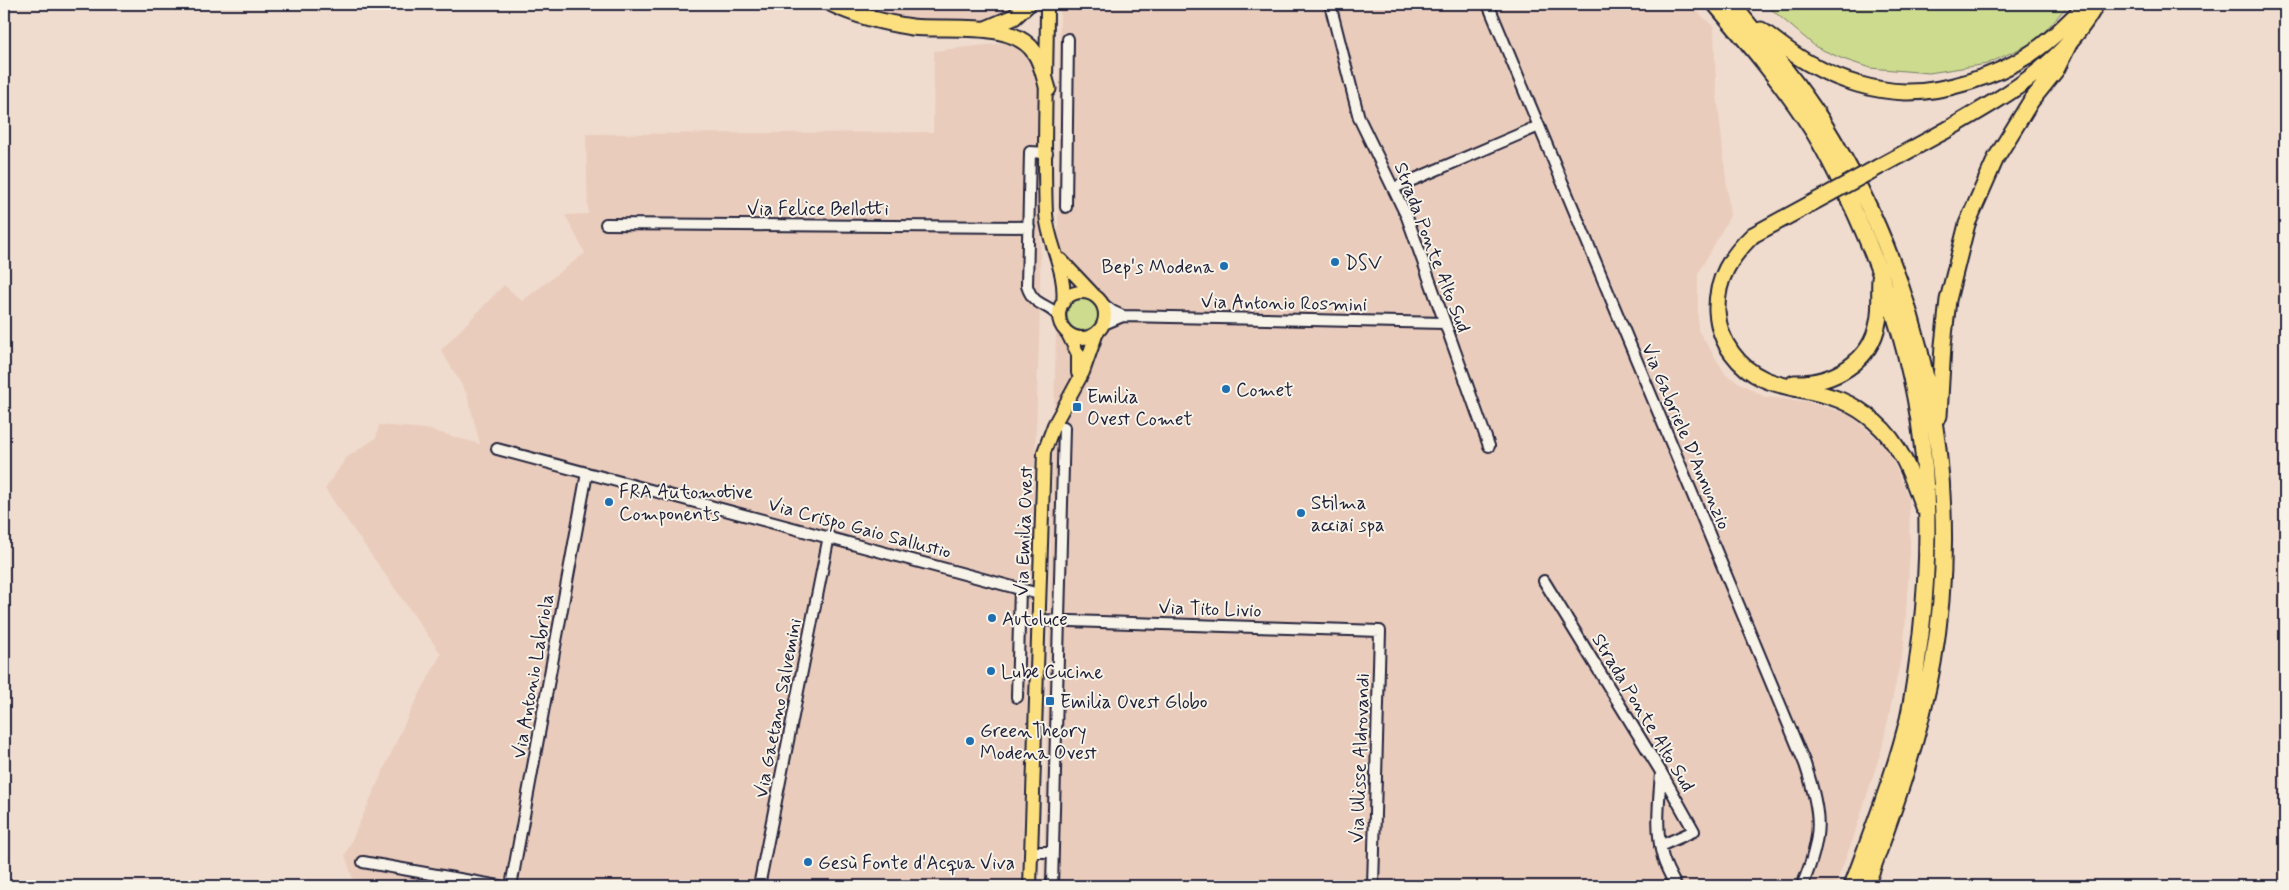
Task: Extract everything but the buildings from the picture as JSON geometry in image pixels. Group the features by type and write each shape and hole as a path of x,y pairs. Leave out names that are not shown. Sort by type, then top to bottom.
{"highway":[{"path":"832,4 884,22 946,30 986,29 1010,34 1035,52 1048,89"},
{"path":"986,29 1014,17 1028,4"},
{"path":"1715,4 1783,87 1812,129 1838,175 1880,267 1900,328 1917,399 1927,481 1927,562 1923,613 1909,716 1892,779 1852,886"},
{"path":"1732,4 1794,79 1822,121 1871,211 1903,293 1921,357 1938,440 1943,486 1944,531 1939,611 1933,662 1909,766 1866,886"},
{"path":"1744,18 1820,69 1855,84 1905,92 1952,86 1998,73 2047,42 2087,4"},
{"path":"1938,440 1942,345 1948,300 1967,224 1996,158 2031,101 2056,70 2069,44 2096,4"},
{"path":"1927,518 1912,476 1889,436 1875,422 1839,400 1771,383 1742,367 1722,334 1717,316 1716,296 1726,268 1737,250 1753,235 1943,132 1999,99 2039,72 2069,44"},
{"path":"1771,383 1810,384 1839,375 1864,353 1874,336 1878,321 1880,267"}],"main road":[{"path":"1047,4 1046,216 1058,256 1064,286 1058,308 1062,328 1068,334 1082,339 1096,334 1104,324 1106,314 1103,304 1071,273 1058,256"},
{"path":"1058,308 1076,292 1093,294"},
{"name":"Via Emilia Ovest","path":"1068,334 1078,354 1078,372 1072,392"},
{"name":"Via Emilia Ovest","path":"1030,886 1044,452 1054,425 1083,372 1096,334"}],"street":[{"name":"Strada Ponte Alto Sud","path":"1330,4 1359,118 1394,188 1445,322 1489,446"},
{"name":"Via Gabriele D'Annunzio","path":"1488,4 1805,764 1815,794 1820,829 1814,858 1802,886"},
{"path":"1066,207 1068,39"},
{"path":"1048,89 1068,88"},
{"path":"1394,188 1539,126"},
{"path":"1047,153 1030,152 1028,286 1033,300 1058,308"},
{"name":"Via Felice Bellotti","path":"606,224 1029,227"},
{"path":"1103,304 1123,316"},
{"path":"1104,324 1123,316"},
{"name":"Via Antonio Rosmini","path":"1123,316 1445,322"},
{"name":"Via Emilia Ovest","path":"1052,886 1057,620 1064,427"},
{"name":"Via Crispo Gaio Sallustio","path":"497,449 829,536 1039,594"},
{"name":"Via Antonio Labriola","path":"511,886 587,473"},
{"name":"Via Gaetano Salvemini","path":"759,886 829,536"},
{"name":"Strada Ponte Alto Sud","path":"1544,581 1661,772 1694,831 1660,846"},
{"name":"Via Emilia Ovest","path":"1017,697 1020,588"},
{"name":"Via Tito Livio","path":"1039,620 1380,631"},
{"name":"Via Ulisse Aldrovandi","path":"1373,886 1380,631"},
{"path":"1661,772 1658,826 1660,846 1663,859 1676,886"},
{"path":"1032,852 1053,852"},
{"path":"363,862 499,886"}],"shaded area":[{"path":"854,4 1023,4 1004,18 962,22 925,21 889,16"},
{"path":"1060,4 1689,4 1714,27 1716,85 1730,216 1698,274 1698,330 1726,375 1765,397 1805,401 1849,414 1887,447 1909,498 1910,551 1904,644 1882,748 1853,839 1835,886 1043,886 1058,245"},
{"path":"1011,42 1023,48 1035,64 1040,82 1041,104 1040,309 1021,886 355,886 345,855 408,716 441,654 325,489 346,458 376,438 379,425 426,429 480,444 467,394 441,350 504,285 522,301 585,253 565,215 588,214 586,134 933,132 934,51"}],"green space":[{"path":"1765,4 1959,4 1960,7 1976,4 2069,4 2036,41 1987,64 1929,73 1870,68 1843,59 1816,47"},
{"path":"1083,299 1089,300 1094,304 1098,309 1098,321 1094,326 1089,330 1083,331 1077,330 1072,326 1068,321 1067,315 1068,309 1072,304 1077,300"}],"place":[{"name":"DSV","path":"1335,262"},
{"name":"Bep's Modena","path":"1224,266"},
{"name":"Comet","path":"1226,389"},
{"name":"Emilia Ovest Comet","path":"1077,407"},
{"name":"FRA Automotive Components","path":"609,502"},
{"name":"Stilma acciai spa","path":"1301,513"},
{"name":"Autoluce","path":"992,618"},
{"name":"Lube Cucine","path":"991,671"},
{"name":"Emilia Ovest Globo","path":"1050,701"},
{"name":"GreenTheory Modena Ovest","path":"970,741"},
{"name":"Gesù Fonte d'Acqua Viva","path":"808,862"}]}
